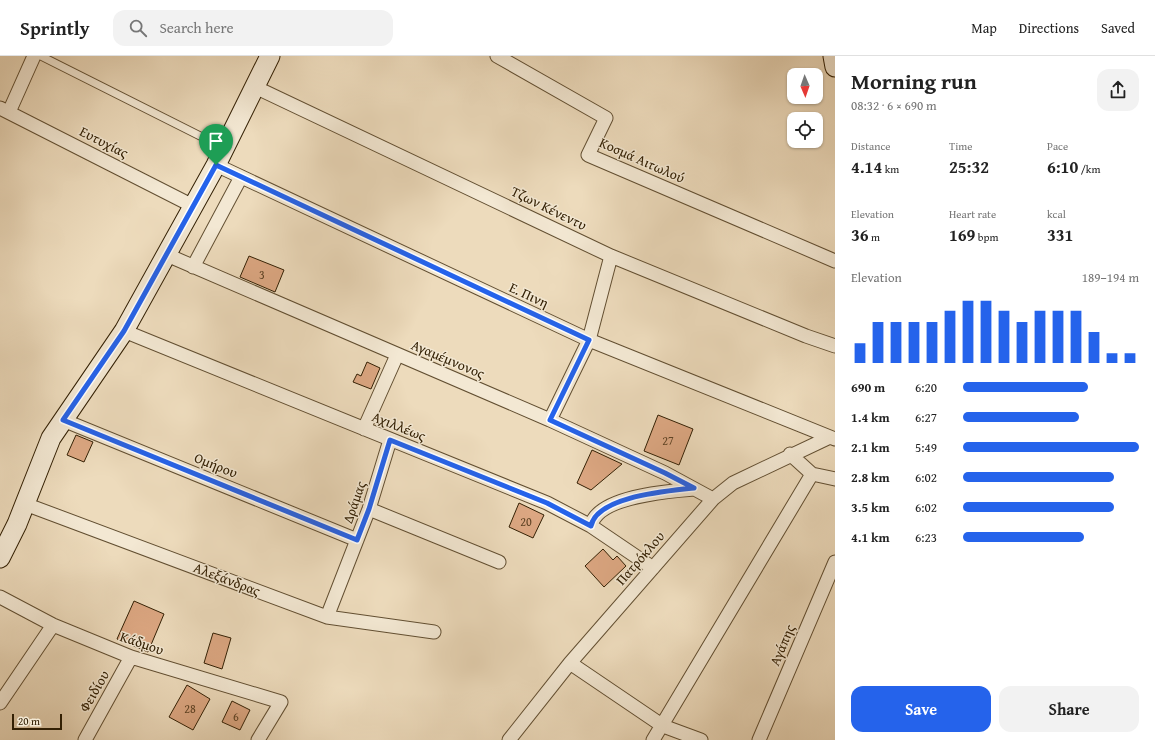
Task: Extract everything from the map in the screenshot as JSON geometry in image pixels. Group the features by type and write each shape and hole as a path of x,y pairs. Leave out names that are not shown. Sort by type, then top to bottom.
{"street":[{"path":"4,110 34,56"},
{"path":"0,558 12,537 41,459 51,438 124,331 216,165 270,56"},
{"name":"Κοσμά Αιτωλού","path":"497,56 606,118 588,155 835,261"},
{"path":"833,56 835,67"},
{"name":"Τζων Κένεντυ","path":"255,87 610,256 799,333 835,346"},
{"name":"Ευτυχίας","path":"4,110 193,206"},
{"name":"Ε. Πινη","path":"216,165 589,340 832,438"},
{"path":"193,267 241,177"},
{"name":"Αγαμέμνονος","path":"167,255 550,420 665,473 713,499"},
{"path":"550,420 589,340 610,256"},
{"name":"Αχιλλέως","path":"124,331 547,503 591,526 653,568"},
{"path":"364,429 397,355"},
{"name":"Ομήρου","path":"63,420 357,540"},
{"name":"Πατρόκλου","path":"510,740 570,663 713,499 733,483 790,454 832,438"},
{"name":"Δράμας","path":"327,617 369,509 390,440"},
{"path":"790,454 812,474 835,480"},
{"path":"654,740 812,474"},
{"path":"591,526 592,521 607,507 627,499 658,492 694,488"},
{"name":"Αλεξάνδρας","path":"25,504 327,617 434,632"},
{"path":"369,509 499,562"},
{"name":"Αγάπης","path":"759,740 835,562"},
{"name":"Κάδμου","path":"0,596 53,625 132,657 281,702 258,740"},
{"path":"0,703 53,625"},
{"name":"Φειδίου","path":"84,740 132,657"},
{"path":"570,663 663,726 701,740"}],"lane":[{"path":"41,56 225,148"}],"building":[{"path":"249,256 284,270 275,292 240,277"},
{"path":"367,362 380,368 371,389 353,382 357,374 361,376"},
{"path":"658,415 693,429 679,465 644,451"},
{"path":"76,435 93,442 84,462 67,455"},
{"path":"592,450 622,464 591,490 577,483"},
{"path":"519,503 544,515 533,538 509,527"},
{"path":"603,549 613,560 617,556 626,566 604,587 585,566"},
{"path":"134,601 164,614 148,652 117,639"},
{"path":"213,633 231,638 222,669 204,663"},
{"path":"187,685 210,699 193,730 169,717"},
{"path":"232,701 250,710 240,730 222,722"}],"route":[{"path":"216,165 589,340 550,420 694,488 658,492 627,499 607,507 592,521 591,526 547,503 390,440 369,509 357,540 63,420 124,331 216,165"}]}
